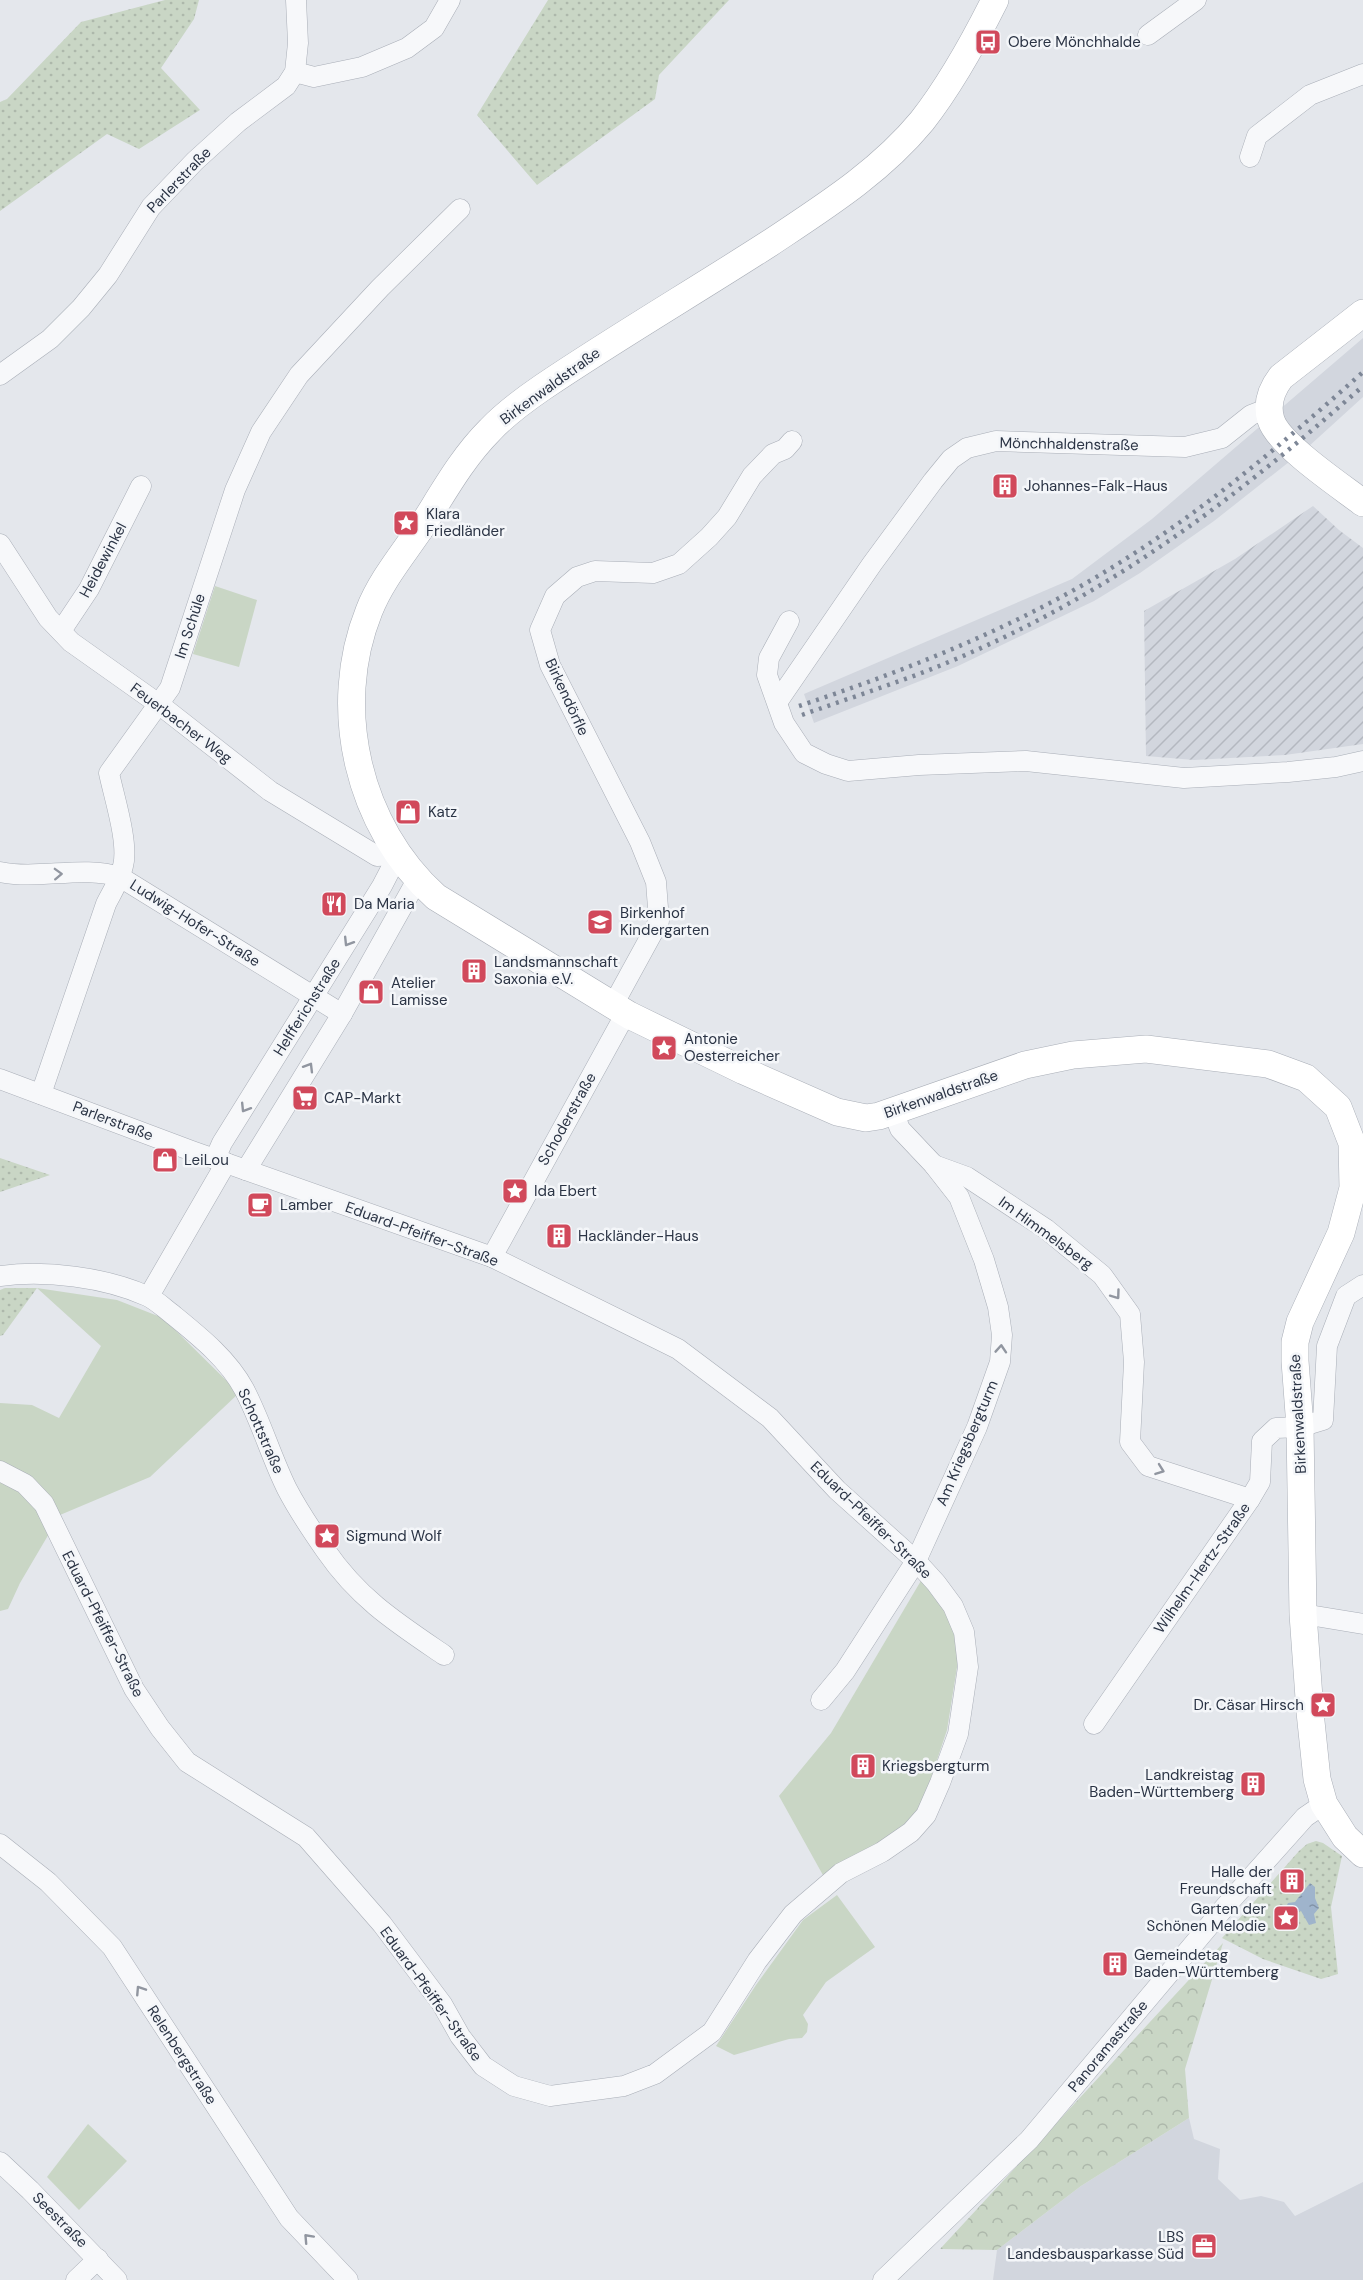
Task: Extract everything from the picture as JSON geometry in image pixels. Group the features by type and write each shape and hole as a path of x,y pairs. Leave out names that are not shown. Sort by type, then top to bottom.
{"street":[{"path":"296,0 298,43 295,72 315,76 362,67 407,48 434,28 450,0"},
{"name":"Birkenwaldstraße","path":"995,0 940,97 921,122 861,180 823,208 543,387 504,416 464,459 369,609 357,644 351,696 350,714 354,745 361,776 373,808 398,855 417,880 436,897 619,1009 744,1071 837,1112 866,1118 893,1111 1025,1065 1073,1055 1146,1049 1268,1064 1306,1078 1338,1107 1352,1143 1353,1188 1341,1233 1300,1322 1295,1342 1300,1427 1303,1614 1317,1779 1324,1804 1345,1837 1363,1854"},
{"path":"1148,35 1196,0"},
{"name":"Parlerstraße","path":"0,375 50,339 81,308 108,275 151,207 238,122 286,86 295,72"},
{"path":"1250,157 1257,136 1310,95 1363,74"},
{"name":"Im Schüle","path":"41,1094 106,904 120,877 125,849 109,773 170,688 235,490 261,432 299,375 380,288 460,208"},
{"path":"1363,313 1281,377 1272,389 1269,408 1272,422 1280,435 1328,477 1363,503"},
{"name":"Mönchhaldenstraße","path":"778,701 872,564 933,481 951,459 967,448 996,441 1185,447 1222,438 1251,415 1269,408"},
{"name":"Birkendörfle","path":"619,1009 659,921 656,882 640,842 550,665 540,630 555,596 577,577 596,571 653,573 679,564 710,537 727,517 752,476 773,454 792,441"},
{"name":"Heidewinkel","path":"61,632 89,589 141,486"},
{"name":"Feuerbacher Weg","path":"0,544 48,618 71,642 159,705 270,791 377,856 398,855"},
{"path":"789,621 769,658 766,675 778,701 784,723 804,753 826,764 848,771 919,765 1026,761 1184,778 1288,772 1336,767 1363,761"},
{"name":"Helfferichstraße","path":"149,1296 221,1161 222,1143 315,996 382,886 398,855"},
{"name":"Ludwig-Hofer-Straße","path":"0,872 16,875 91,872 109,873 120,877 342,1014"},
{"name":"Helfferichstraße","path":"246,1170 342,1014 417,880"},
{"name":"Schoderstraße","path":"492,1257 619,1009"},
{"name":"Parlerstraße","path":"0,1079 221,1161"},
{"name":"Am Kriegsbergturm","path":"821,1700 845,1671 916,1561 976,1427 1000,1362 1002,1335 998,1307 984,1260 958,1197 934,1165 900,1129 893,1111"},
{"name":"Eduard-Pfeiffer-Straße","path":"0,1471 25,1484 44,1504 134,1689 159,1728 187,1762 306,1837 382,1924 442,2004 460,2036 483,2066 514,2086 550,2096 624,2086 655,2074 712,2032 757,1961 793,1914 841,1873 882,1852 911,1832 926,1815 958,1734 968,1667 964,1632 953,1606 936,1583 916,1561 837,1490 770,1418 678,1349 492,1257 221,1161"},
{"name":"Im Himmelsberg","path":"934,1165 967,1177 1046,1229 1102,1275 1130,1314 1134,1362 1130,1442 1148,1466 1250,1499"},
{"name":"Schottstraße","path":"0,1276 39,1273 64,1275 149,1296 198,1335 227,1365 243,1387 287,1490 326,1551 352,1585 381,1612 444,1655"},
{"name":"Wilhelm-Hertz-Straße","path":"1094,1724 1250,1499 1260,1482 1262,1441 1276,1428 1300,1427 1323,1420 1326,1346 1346,1296 1363,1285"},
{"path":"1303,1614 1363,1624"},
{"name":"Panoramastraße","path":"883,2280 1029,2140 1224,1908 1305,1817 1324,1804"},
{"name":"Relenbergstraße","path":"0,1844 48,1882 112,1947 290,2218 348,2280"},
{"name":"Seestraße","path":"0,2162 117,2280"},
{"path":"76,2280 98,2259"}],"shaded area":[{"path":"1363,338 1363,397 1308,447 1214,521 1140,573 1094,601 958,666 814,723 804,694 1072,579 1152,519"},
{"path":"1313,506 1363,548 1363,744 1285,755 1194,760 1146,756 1144,611 1235,559"},
{"path":"1189,2118 1194,2139 1220,2149 1218,2179 1240,2200 1261,2196 1284,2202 1295,2216 1363,2182 1363,2280 993,2280 997,2250 1081,2186"}],"green space":[{"path":"165,0 199,0 194,19 161,68 200,110 139,149 107,134 0,211 0,102 7,99 81,22"},
{"path":"548,0 729,0 659,75 655,99 537,185 477,115"},
{"path":"215,586 257,600 239,667 193,654"},
{"path":"0,1158 50,1175 0,1192"},
{"path":"37,1288 0,1336 0,1290"},
{"path":"37,1288 117,1300 163,1318 239,1393 150,1477 60,1515 20,1583 8,1609 0,1611 0,1403 32,1405 59,1418 101,1346"},
{"path":"922,1579 935,1589 958,1633 958,1661 947,1730 921,1808 897,1833 824,1877 779,1796 831,1733"},
{"name":"Garten der Schönen Melodie","path":"1316,1841 1342,1856 1331,1907 1338,1974 1321,1979 1263,1959 1222,1938 1299,1851 1307,1844"},
{"path":"837,1895 875,1947 826,1982 803,2015 808,2024 807,2032 802,2038 789,2039 734,2055 716,2046 803,1920"},
{"path":"1223,1943 1185,2069 1189,2118 1081,2186 997,2250 940,2249"},
{"path":"88,2124 127,2161 79,2210 47,2177"}],"water":[{"path":"1310,1883 1315,1887 1315,1898 1319,1908 1314,1914 1316,1923 1309,1925 1301,1911 1296,1914 1291,1913 1286,1907 1288,1903 1295,1902"}],"railway":[{"path":"799,706 926,660 1008,624 1088,582 1189,516 1278,446 1363,372"},
{"path":"802,715 944,664 1003,638 1059,609 1113,577 1216,507 1265,469 1363,386"}],"place":[{"name":"Obere Mönchhalde","path":"988,42"},
{"name":"Johannes-Falk-Haus","path":"1005,486"},
{"name":"Klara Friedländer","path":"406,523"},
{"name":"Katz","path":"408,812"},
{"name":"Da Maria","path":"334,904"},
{"name":"Birkenhof Kindergarten","path":"600,922"},
{"name":"Landsmannschaft Saxonia e.V.","path":"474,971"},
{"name":"Atelier Lamisse","path":"371,992"},
{"name":"Antonie Oesterreicher","path":"664,1048"},
{"name":"CAP-Markt","path":"305,1098"},
{"name":"LeiLou","path":"165,1160"},
{"name":"Ida Ebert","path":"515,1191"},
{"name":"Lamber","path":"260,1205"},
{"name":"Hackländer-Haus","path":"559,1236"},
{"name":"Sigmund Wolf","path":"327,1536"},
{"name":"Dr. Cäsar Hirsch","path":"1323,1705"},
{"name":"Kriegsbergturm","path":"863,1766"},
{"name":"Landkreistag Baden-Württemberg","path":"1253,1784"},
{"name":"Halle der Freundschaft","path":"1292,1881"},
{"name":"Garten der Schönen Melodie","path":"1286,1918"},
{"name":"Gemeindetag Baden-Württemberg","path":"1115,1964"},
{"name":"LBS Landesbausparkasse Süd","path":"1204,2246"}]}
